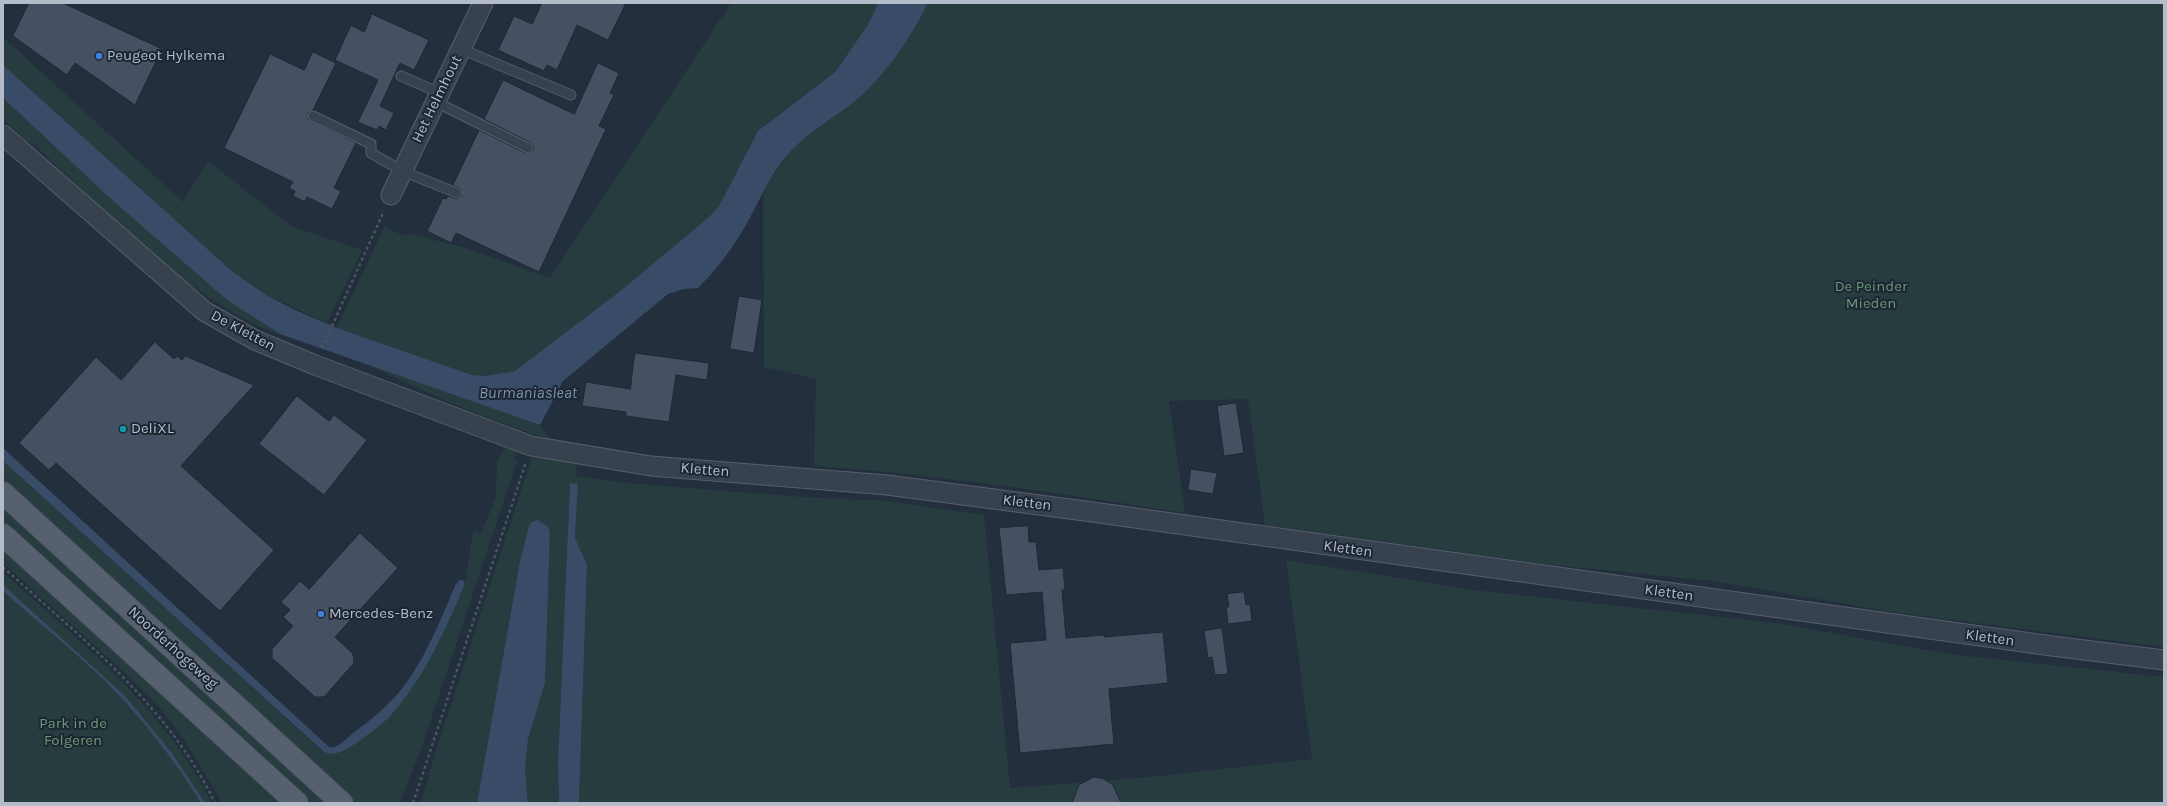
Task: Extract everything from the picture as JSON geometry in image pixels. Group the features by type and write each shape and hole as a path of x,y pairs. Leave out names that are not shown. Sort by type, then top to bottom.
{"main road":[{"name":"Noorderhogeweg","path":"3,493 342,803"},
{"name":"Noorderhogeweg","path":"3,534 297,803"}],"street":[{"name":"Het Helmhout","path":"391,195 483,3"},
{"name":"De Kletten","path":"3,135 204,311 255,340 315,365 531,446"},
{"name":"Kletten","path":"531,446 651,466 887,485 1085,511 1597,584 2164,660"}],"lane":[{"path":"461,49 572,95"},
{"path":"401,76 528,148"},
{"path":"313,116 371,144 370,153 402,171 457,194"}],"path":[{"path":"321,349 391,195"},
{"path":"413,803 531,446"},
{"path":"3,567 116,669 153,708 190,757 216,803"}],"green space":[{"path":"731,3 878,3 868,25 835,72 758,131 719,206 709,217 624,288 515,371 485,376 472,375 337,328 384,227 405,236 411,234 462,247 550,278"},
{"name":"De Peinder Mieden","path":"928,3 2164,3 2164,647 1898,613 1713,581 1543,564 1265,525 1248,399 1169,401 1185,513 953,479 814,466 816,379 764,367 763,192 781,164 798,145 810,134 855,101 877,79 905,42"},
{"path":"3,37 183,202 208,161 291,226 362,250 327,323 266,295 233,272 3,65"},
{"path":"3,98 111,199 227,300 280,334 246,320 226,308 175,273 151,254 38,148 22,137 3,119"},
{"path":"364,363 540,425 552,440 504,424 456,405"},
{"path":"506,446 518,450 514,459 517,461 424,740 400,803 357,803 3,480 3,461 323,752 344,750 354,744 392,714 411,690 451,616 465,584 473,530 481,533 496,497 497,461"},
{"path":"538,455 577,461 575,476 626,483 803,497 887,501 984,515 1010,788 1150,777 1312,759 1286,560 1473,590 1776,623 1948,654 2164,677 2164,803 579,803 587,565 575,538 578,484 570,484 558,761 559,803 528,803 525,769 528,739 545,683 550,531 529,526 520,561 477,803 421,803 438,744 531,460"},
{"path":"3,507 329,803 312,803 3,522"},
{"path":"3,548 283,803 222,803 184,739 158,706 122,670 3,563"},
{"name":"Park in de Folgeren","path":"3,572 91,651 146,707 193,769 212,803 3,803"}],"water":[{"name":"Burmaniasleat","path":"878,3 928,3 905,43 876,81 854,102 799,143 783,160 768,183 737,241 705,281 698,288 684,289 668,294 563,381 540,425 280,334 227,300 111,199 3,98 3,65 233,272 266,295 295,310 337,328 472,375 485,376 515,371 624,288 709,217 719,206 758,131 835,72 868,25"},
{"path":"3,448 329,747 336,747 342,743 395,697 424,655 438,627 455,586 459,580 463,580 465,584 434,652 404,700 377,728 347,749 338,753 324,752 3,461"},
{"path":"570,483 578,484 575,538 587,565 579,803 559,803 558,761"},
{"path":"538,520 547,526 550,531 545,683 528,739 525,769 528,803 477,803 520,561 529,526 532,522"},
{"path":"3,585 125,696 171,752 205,803 201,803 182,773 160,744 138,716 114,690 88,664 3,591"}],"building":[{"name":"Peugeot Hylkema","path":"29,3 63,3 162,49 135,105 75,63 67,75 13,36"},
{"path":"542,3 626,3 608,40 577,25 557,70 547,65 544,71 498,50 514,16 532,24"},
{"path":"372,14 429,40 414,70 400,63 380,106 394,113 386,130 379,126 377,130 358,122 378,80 335,60 351,25 364,32"},
{"path":"313,52 336,63 313,110 308,113 308,119 356,143 334,188 341,191 332,209 307,197 305,202 293,196 295,191 289,188 293,182 224,148 270,54 304,70"},
{"path":"598,63 619,73 610,93 614,95 599,126 606,129 539,272 456,233 451,243 427,231 443,198 446,199 448,196 457,199 462,196 461,189 453,185 479,130 525,153 533,151 534,147 531,143 484,119 503,80 574,114"},
{"path":"739,296 762,300 754,353 730,349"},
{"name":"DeliXL","path":"155,342 174,359 177,356 182,360 185,356 254,385 181,466 274,550 220,611 56,463 49,470 19,443 96,357 121,380"},
{"path":"635,353 709,363 707,380 676,375 669,422 626,416 626,412 582,406 586,382 630,389"},
{"path":"297,396 329,421 334,415 367,440 324,495 259,444"},
{"path":"1236,403 1244,453 1224,456 1217,406"},
{"path":"1191,469 1217,473 1213,494 1188,490"},
{"path":"1028,526 1029,542 1036,542 1039,570 1063,568 1065,590 1062,590 1066,638 1104,635 1104,637 1163,632 1168,683 1109,689 1114,744 1020,753 1010,643 1046,640 1042,592 1006,595 999,528"},
{"name":"Mercedes-Benz","path":"360,533 398,568 335,637 353,654 354,663 324,697 315,697 272,658 272,649 293,626 283,617 290,610 281,602 300,581 309,589"},
{"path":"1244,592 1246,605 1250,604 1252,621 1228,624 1226,607 1229,607 1227,594"},
{"path":"1222,628 1228,674 1215,675 1212,657 1208,658 1204,631"},
{"path":"1094,777 1104,779 1113,785 1121,803 1072,803 1079,785"}],"place":[{"name":"Peugeot Hylkema","path":"99,56"},
{"name":"DeliXL","path":"123,429"},
{"name":"Mercedes-Benz","path":"321,614"}]}
